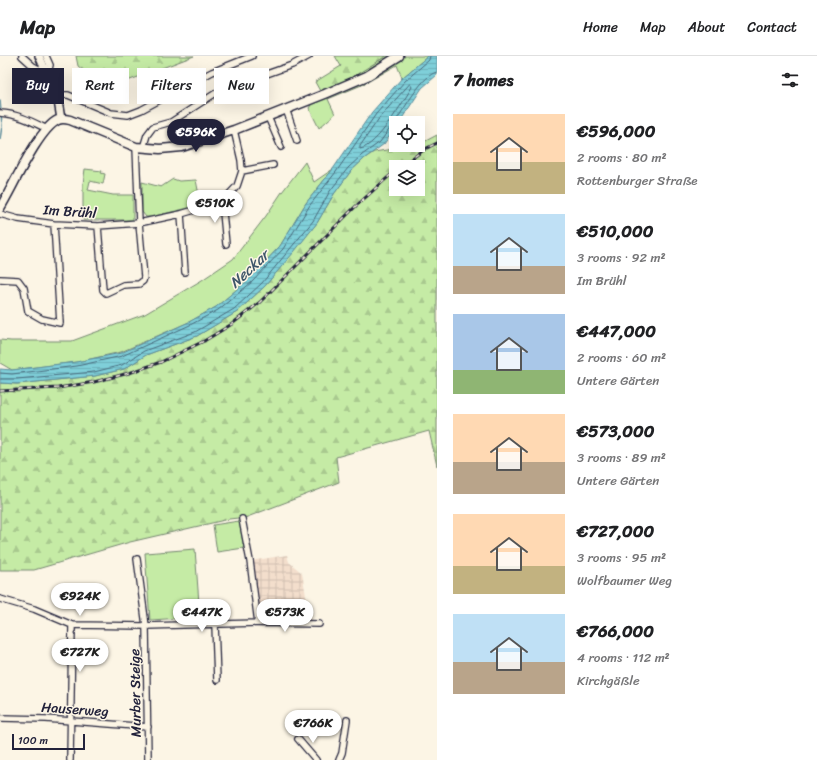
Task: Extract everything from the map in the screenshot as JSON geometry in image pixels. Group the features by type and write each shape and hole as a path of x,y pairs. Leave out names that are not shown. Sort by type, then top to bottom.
{"main road":[{"path":"0,208 27,159 47,129 52,124 62,119 70,120 139,147 160,149 182,147 268,117 367,76 399,56"}],"street":[{"path":"22,56 37,68"},
{"path":"39,56 45,68"},
{"path":"46,56 50,65 49,68"},
{"path":"64,95 68,95 111,113 128,115 141,110 212,72 252,56"},
{"path":"98,226 102,290 106,293 123,285 139,284 143,281 144,277 139,222 139,147 147,134 153,127 171,122 219,91 292,65 310,56"},
{"path":"59,104 62,119"},
{"path":"286,109 297,141"},
{"path":"0,113 13,114 47,129"},
{"path":"268,117 281,147"},
{"path":"226,244 222,202 237,186 242,171 234,130"},
{"path":"242,171 273,165"},
{"name":"Im Brühl","path":"0,214 18,219 54,224 98,226 139,222 181,214 222,202"},
{"path":"181,214 184,272"},
{"path":"0,279 18,280 24,288 28,311 42,319 60,323 54,224"},
{"path":"242,519 250,561 258,623"},
{"name":"Murber Steige","path":"137,559 146,626 148,760"},
{"path":"0,599 34,610 72,625 146,626 258,623 318,624"},
{"path":"215,624 217,680"},
{"path":"70,760 72,625"},
{"name":"Hauserweg","path":"0,718 71,721 148,727"},
{"path":"339,760 342,753 347,720"},
{"path":"298,739 316,760"}],"shaded area":[{"path":"287,555 289,562 302,573 311,624 258,623 250,561"}],"green space":[{"path":"76,56 194,56 162,68 137,68 137,77 129,80 129,68 80,68 78,66"},
{"path":"335,56 386,56 351,78 320,91 315,82 341,66"},
{"path":"386,56 428,56 402,78 397,65 364,84 328,99 335,114 319,128 309,108 320,91 351,78"},
{"path":"437,135 437,466 429,431 336,457 339,482 242,519 229,519 130,542 34,570 0,570 0,383 17,384 95,376 124,369 146,355 197,336 237,312 265,286 317,223 334,194 351,171 374,152 389,150 389,152 425,152 425,141"},
{"path":"305,162 314,182 333,169 306,203 280,246 249,279 216,307 189,322 121,352 77,362 12,370 0,363 0,340 72,341 145,314 202,280 233,259"},
{"path":"85,169 102,171 101,173 105,174 103,184 90,181 88,190 113,195 133,195 133,220 83,220 83,184"},
{"path":"173,179 179,181 196,180 201,205 146,217 142,212 142,182 161,187"},
{"path":"239,521 244,548 217,552 213,525"},
{"path":"195,549 200,617 150,620 145,553"}],"water":[{"path":"428,56 437,56 437,75 422,88 404,116 389,116 389,137 384,144 351,171 334,194 317,223 294,252 265,286 237,312 197,336 146,355 124,369 95,376 17,384 0,383 0,369 12,370 76,362 121,353 189,322 216,307 249,279 280,246 306,203 333,169 372,112 402,78"}],"waterway":[{"path":"0,100 2,126 0,139"}],"railway":[{"path":"410,160 425,149 437,143"},
{"path":"0,391 58,388 94,382 129,373 161,362 204,341 232,324 260,302 356,206 389,176"}],"water label":[{"name":"Neckar","path":"249,269"}]}
